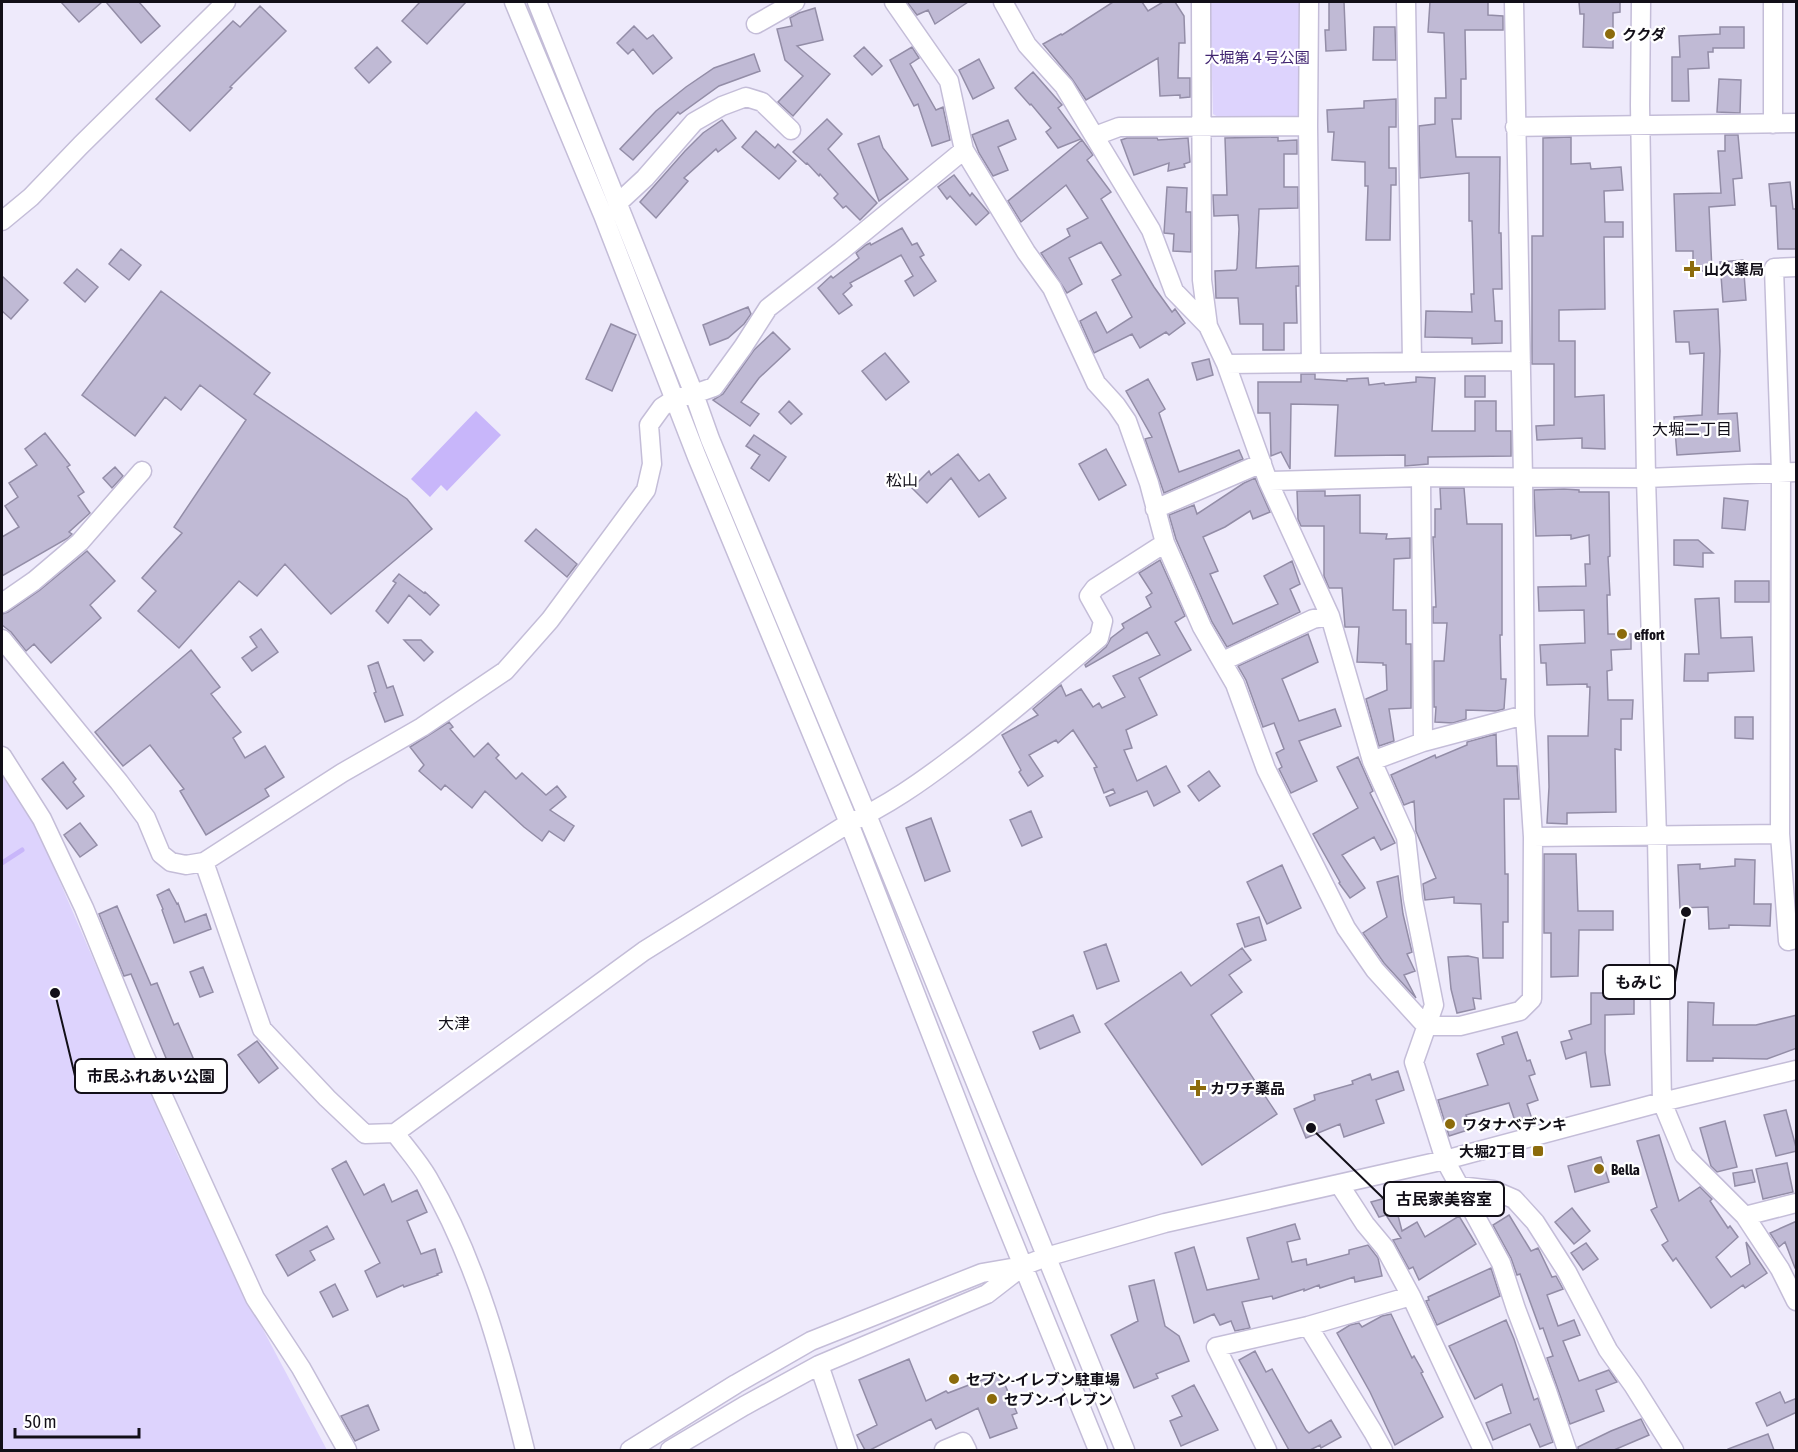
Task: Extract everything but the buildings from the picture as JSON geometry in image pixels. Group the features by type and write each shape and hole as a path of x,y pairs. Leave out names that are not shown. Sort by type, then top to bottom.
{"street":[{"path":"2,221 31,198 81,145 226,2"},
{"path":"514,2 599,204 697,457 849,823 1098,1450"},
{"path":"537,2 710,439 867,815 1125,1450"},
{"path":"756,24 795,2"},
{"path":"894,2 949,81 964,150 1026,252 1052,288 1095,383 1116,405 1127,421 1149,483 1165,543 1202,627 1235,684 1266,770 1346,928 1375,970 1426,1026 1460,1026 1520,1011 1532,999 1533,837 1525,715 1514,2"},
{"path":"1003,2 1027,45 1065,86 1151,230 1174,291 1208,326 1226,364 1268,481 1330,616 1372,761 1406,837 1413,898 1434,1005 1414,1062 1445,1160 1501,1263 1567,1450"},
{"path":"1201,2 1203,280 1208,326"},
{"path":"1309,2 1311,363"},
{"path":"1406,2 1412,361"},
{"path":"1641,2 1646,478 1662,1102 1684,1155 1745,1216 1780,1269 1797,1301"},
{"path":"1773,2 1773,124"},
{"path":"618,203 645,178 694,122 722,106 746,97 762,102 791,129"},
{"path":"1515,128 1797,123"},
{"path":"1095,136 1119,127 1308,126"},
{"path":"2,639 146,818 161,854 171,862 186,865 204,862 342,773 422,727 505,671 550,620 646,490 652,464 649,425 662,407 676,398 714,387 768,308 964,150"},
{"path":"1797,267 1774,268 1789,472 1789,746 1780,834 1788,941 1797,939"},
{"path":"1226,364 1521,361"},
{"path":"1155,509 1262,463"},
{"path":"2,603 34,582 80,542 142,471"},
{"path":"1268,481 1422,477 1646,478 1789,472"},
{"path":"1422,477 1424,742"},
{"path":"204,862 262,1029 327,1098 365,1134 395,1133 644,951 849,823 867,815 921,782 983,735 1099,638 1103,621 1089,596 1095,588 1165,543"},
{"path":"1223,661 1313,619 1330,616"},
{"path":"1372,761 1424,742 1525,715"},
{"path":"2,756 42,819 84,908 142,1050 255,1298 301,1368 347,1450"},
{"path":"1533,837 1780,834"},
{"path":"630,1450 736,1384 811,1341 982,1273 1023,1266 1046,1257 1166,1223 1445,1160 1662,1102 1797,1070"},
{"path":"395,1133 427,1176 467,1255 489,1318 525,1450"},
{"path":"1339,1184 1365,1224 1385,1248 1411,1296 1483,1450"},
{"path":"1460,1186 1492,1190 1514,1199 1535,1222 1567,1272 1608,1350 1674,1450"},
{"path":"1745,1216 1797,1203"},
{"path":"670,1450 819,1365 987,1294 1023,1266"},
{"path":"1267,1450 1216,1347 1308,1326 1411,1296"},
{"path":"1308,1326 1383,1450"},
{"path":"819,1365 849,1450"},
{"path":"944,1450 963,1442 967,1450"}],"green space":[{"name":"大堀第４号公園","path":"1210,2 1304,2 1303,112 1298,117 1218,117 1213,114"},
{"path":"2,774 38,831 178,1156 241,1288 327,1450 2,1450"}],"shaded area":[{"path":"476,411 501,435 447,491 441,485 430,497 411,479"}],"waterway":[{"path":"2,863 22,850"}],"place":[{"name":"ククダ","path":"1610,34"},
{"name":"山久薬局","path":"1692,269"},
{"name":"effort","path":"1622,634"},
{"name":"もみじ","path":"1686,912"},
{"name":"市民ふれあい公園","path":"55,993"},
{"name":"カワチ薬品","path":"1198,1088"},
{"name":"ワタナベデンキ","path":"1450,1124"},
{"name":"古民家美容室","path":"1311,1128"},
{"name":"大堀2丁目","path":"1538,1151"},
{"name":"Bella","path":"1599,1169"},
{"name":"セブン-イレブン駐車場","path":"954,1379"},
{"name":"セブン-イレブン","path":"992,1399"}],"district":[{"name":"大堀二丁目","path":"1692,429"},
{"name":"松山","path":"902,480"},
{"name":"大津","path":"454,1023"}]}
